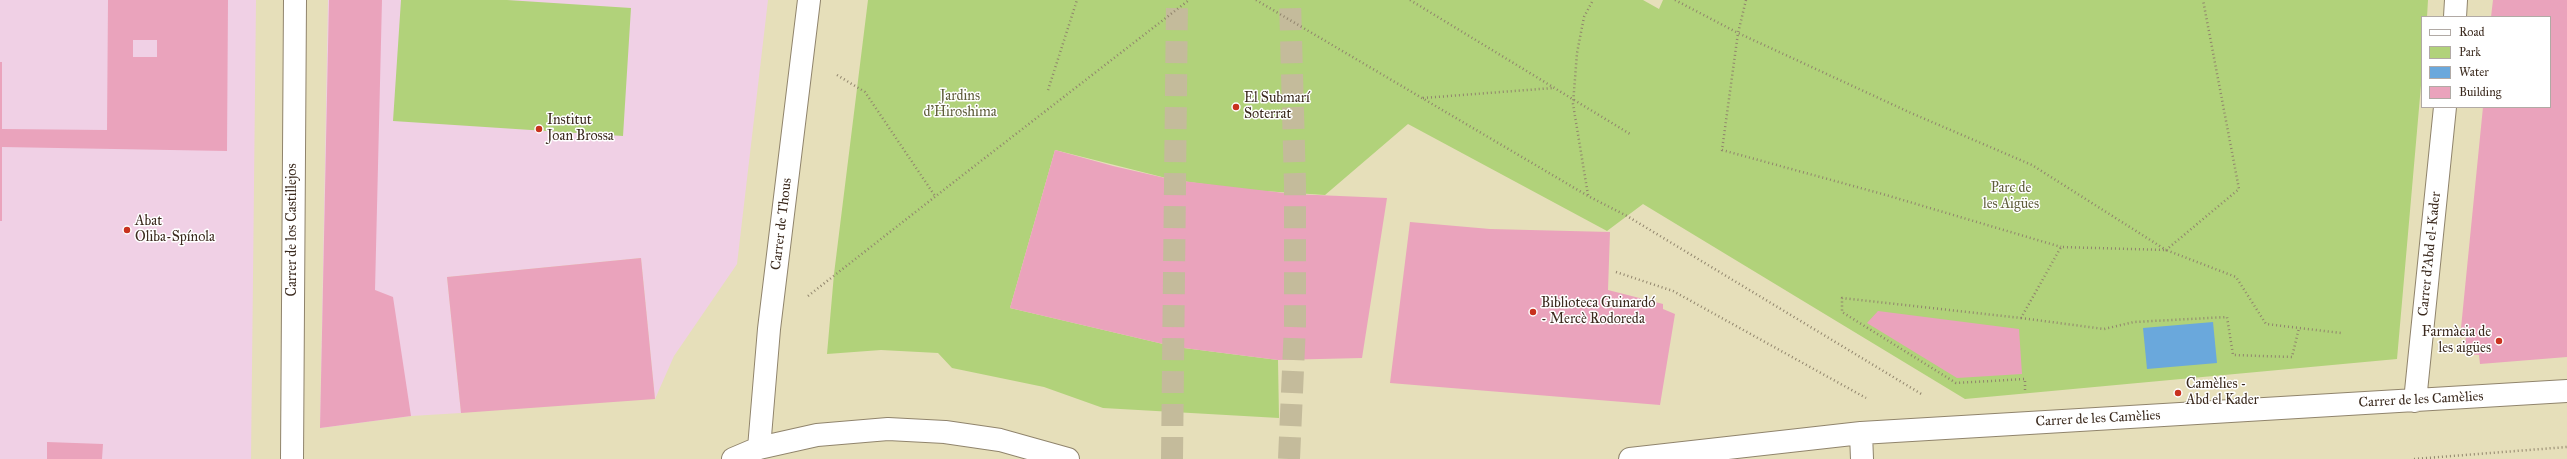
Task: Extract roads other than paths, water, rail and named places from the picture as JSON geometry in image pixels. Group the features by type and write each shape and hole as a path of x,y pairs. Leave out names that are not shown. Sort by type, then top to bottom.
{"street":[{"name":"Carrer de los Castillejos","path":"292,459 295,0"},
{"name":"Carrer de Thous","path":"759,448 769,329 809,0"},
{"path":"2454,16 2456,0"},
{"name":"Carrer d'Abd el-Kader","path":"2415,400 2445,108"},
{"name":"Carrer de les Camèlies","path":"1630,459 1860,433 2567,391"},
{"path":"733,459 759,448 817,435 888,429 946,432 1000,440 1068,459"},
{"path":"1860,433 1862,459"}],"water":[{"path":"2213,322 2217,363 2147,369 2143,328"}],"tunnel":[{"path":"1172,459 1177,0"},
{"path":"1289,459 1295,325 1295,185 1290,0"}],"place":[{"name":"El Submarí Soterrat","path":"1236,107"},
{"name":"Institut Joan Brossa","path":"539,129"},
{"name":"Abat Oliba-Spínola","path":"127,230"},
{"name":"Biblioteca Guinardó - Mercè Rodoreda","path":"1533,312"},
{"name":"Farmàcia de les aigües","path":"2499,341"},
{"name":"Camèlies - Abd el Kader","path":"2178,393"}],"park label":[{"name":"Jardins d'Hiroshima","path":"960,106"},
{"name":"Parc de les Aigües","path":"2011,198"}]}
